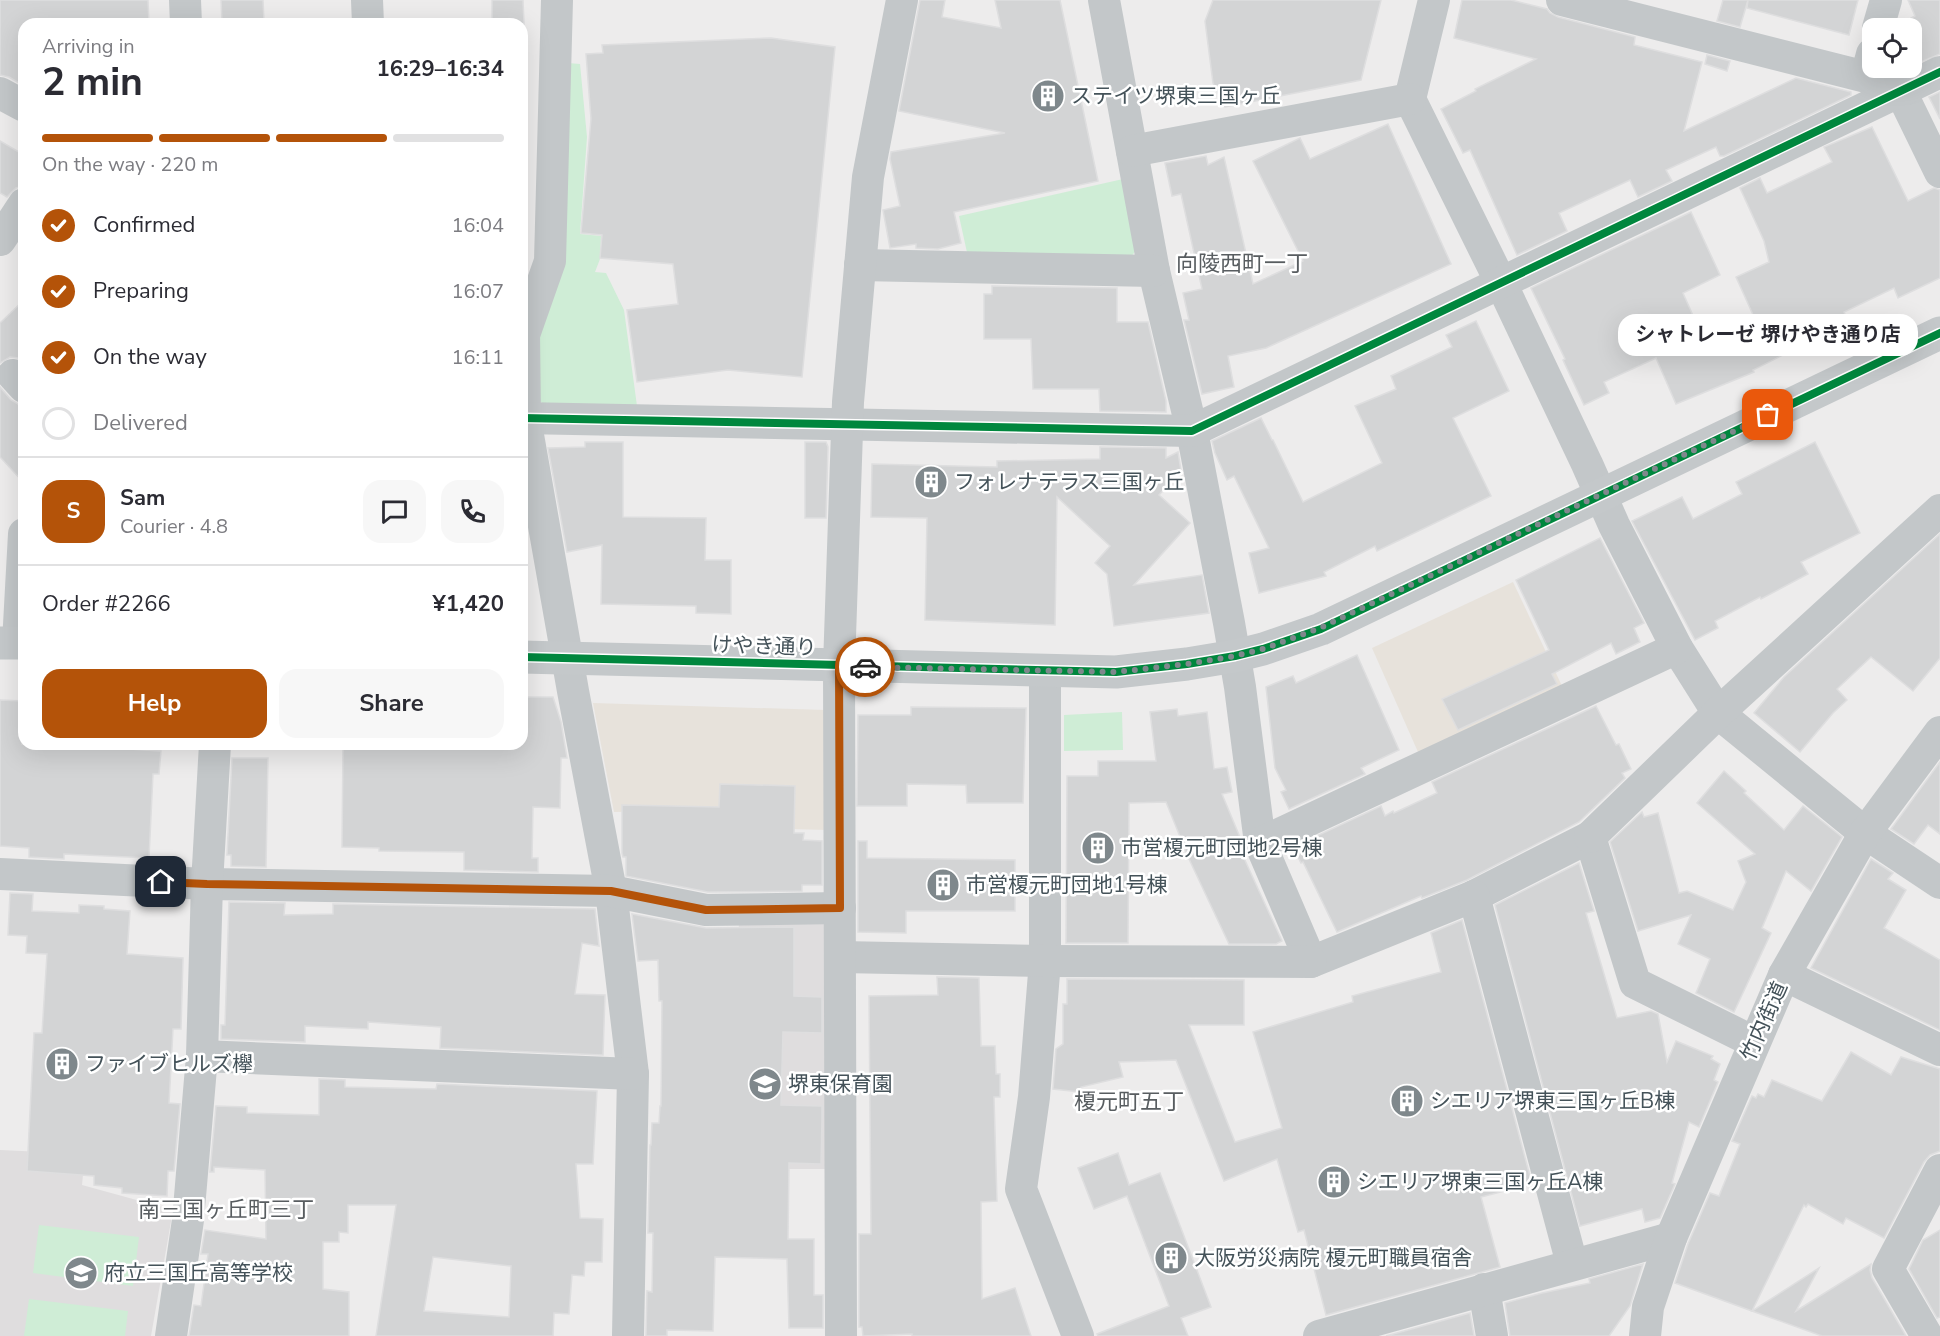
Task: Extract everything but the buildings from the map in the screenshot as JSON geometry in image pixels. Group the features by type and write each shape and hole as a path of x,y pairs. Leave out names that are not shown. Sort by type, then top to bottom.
{"street":[{"path":"185,0 186,18"},
{"path":"367,0 368,18"},
{"path":"528,324 550,261 557,0"},
{"path":"841,1336 842,957 839,666 847,423 868,177 902,0"},
{"path":"1104,0 1154,271 1192,430 1235,656 1260,843 1311,962"},
{"path":"1434,0 1410,99 1501,283 1614,525 1677,648 1718,713 1865,833 1940,883"},
{"path":"1562,0 1642,10 1862,64"},
{"path":"1881,18 1886,0"},
{"path":"528,418 1192,430 1940,72"},
{"path":"1884,78 1900,90 1940,172"},
{"path":"0,93 18,102"},
{"path":"1132,152 1410,99"},
{"path":"0,240 18,213"},
{"path":"860,265 1154,271"},
{"name":"けやき通り","path":"528,657 1116,672 1235,656 1263,649 1320,628 1940,333"},
{"path":"528,440 611,891 633,1074 628,1336"},
{"path":"842,957 1045,961 1311,962 1474,897 1590,837 1718,713 1940,510"},
{"path":"14,643 18,599"},
{"path":"1260,843 1677,648"},
{"path":"1045,671 1045,961 1034,1096 1021,1189 1078,1336"},
{"name":"竹内街道","path":"1645,1336 1648,1307 1671,1238 1784,975 1865,833 1940,732"},
{"path":"171,1336 188,1220 202,1056 214,750"},
{"path":"1590,837 1635,983 1754,1042"},
{"path":"0,874 207,884 611,891 706,910 840,908"},
{"path":"1474,897 1572,1264"},
{"path":"1784,975 1940,1050"},
{"path":"202,1056 633,1074"},
{"path":"1927,1336 1888,1269 1940,1170"},
{"path":"1318,1336 1367,1329 1484,1289 1671,1238"},
{"path":"1484,1289 1492,1336"}],"shaded area":[{"path":"1513,582 1562,686 1418,752 1372,648"},
{"path":"593,703 826,710 827,830 716,827 715,810 614,812"},
{"path":"811,915 826,925 828,1169 734,1169 739,917"},
{"name":"府立三国丘高等学校","path":"0,1150 85,1154 82,1185 173,1210 151,1336 0,1336"}],"green space":[{"path":"568,63 580,64 587,137 580,234 601,236 600,259 595,272 606,273 624,310 637,406 546,406 536,398 539,323"},
{"path":"1123,179 1138,248 1130,258 968,257 959,216"},
{"path":"1122,712 1123,750 1064,751 1064,715"},
{"path":"39,1225 139,1237 133,1286 33,1273"},
{"path":"29,1299 128,1311 125,1336 24,1336"}],"cycle path":[{"path":"528,418 1192,431 1940,72"},
{"path":"528,657 1116,672 1235,656 1321,629 1940,333"}],"way so far":[{"path":"865,667 1116,672 1187,664 1263,649 1320,628 1768,415"}],"place":[{"name":"ステイツ堺東三国ヶ丘","path":"1048,96"},
{"name":"シャトレーゼ 堺けやき通り店","path":"1768,415"},
{"name":"フォレナテラス三国ヶ丘","path":"931,482"},
{"name":"市営榎元町団地2号棟","path":"1098,848"},
{"name":"市営榎元町団地1号棟","path":"943,885"},
{"name":"ファイブヒルズ欅","path":"62,1064"},
{"name":"堺東保育園","path":"765,1084"},
{"name":"シエリア堺東三国ヶ丘B棟","path":"1407,1101"},
{"name":"シエリア堺東三国ヶ丘A棟","path":"1334,1182"},
{"name":"大阪労災病院 榎元町職員宿舎","path":"1171,1258"},
{"name":"府立三国丘高等学校","path":"81,1273"}],"district":[{"name":"向陵西町一丁","path":"1242,264"},
{"name":"榎元町五丁","path":"1129,1102"},
{"name":"南三国ヶ丘町三丁","path":"226,1210"}],"route":[{"path":"161,882 611,891 706,910 840,908 839,666 865,667"}]}
